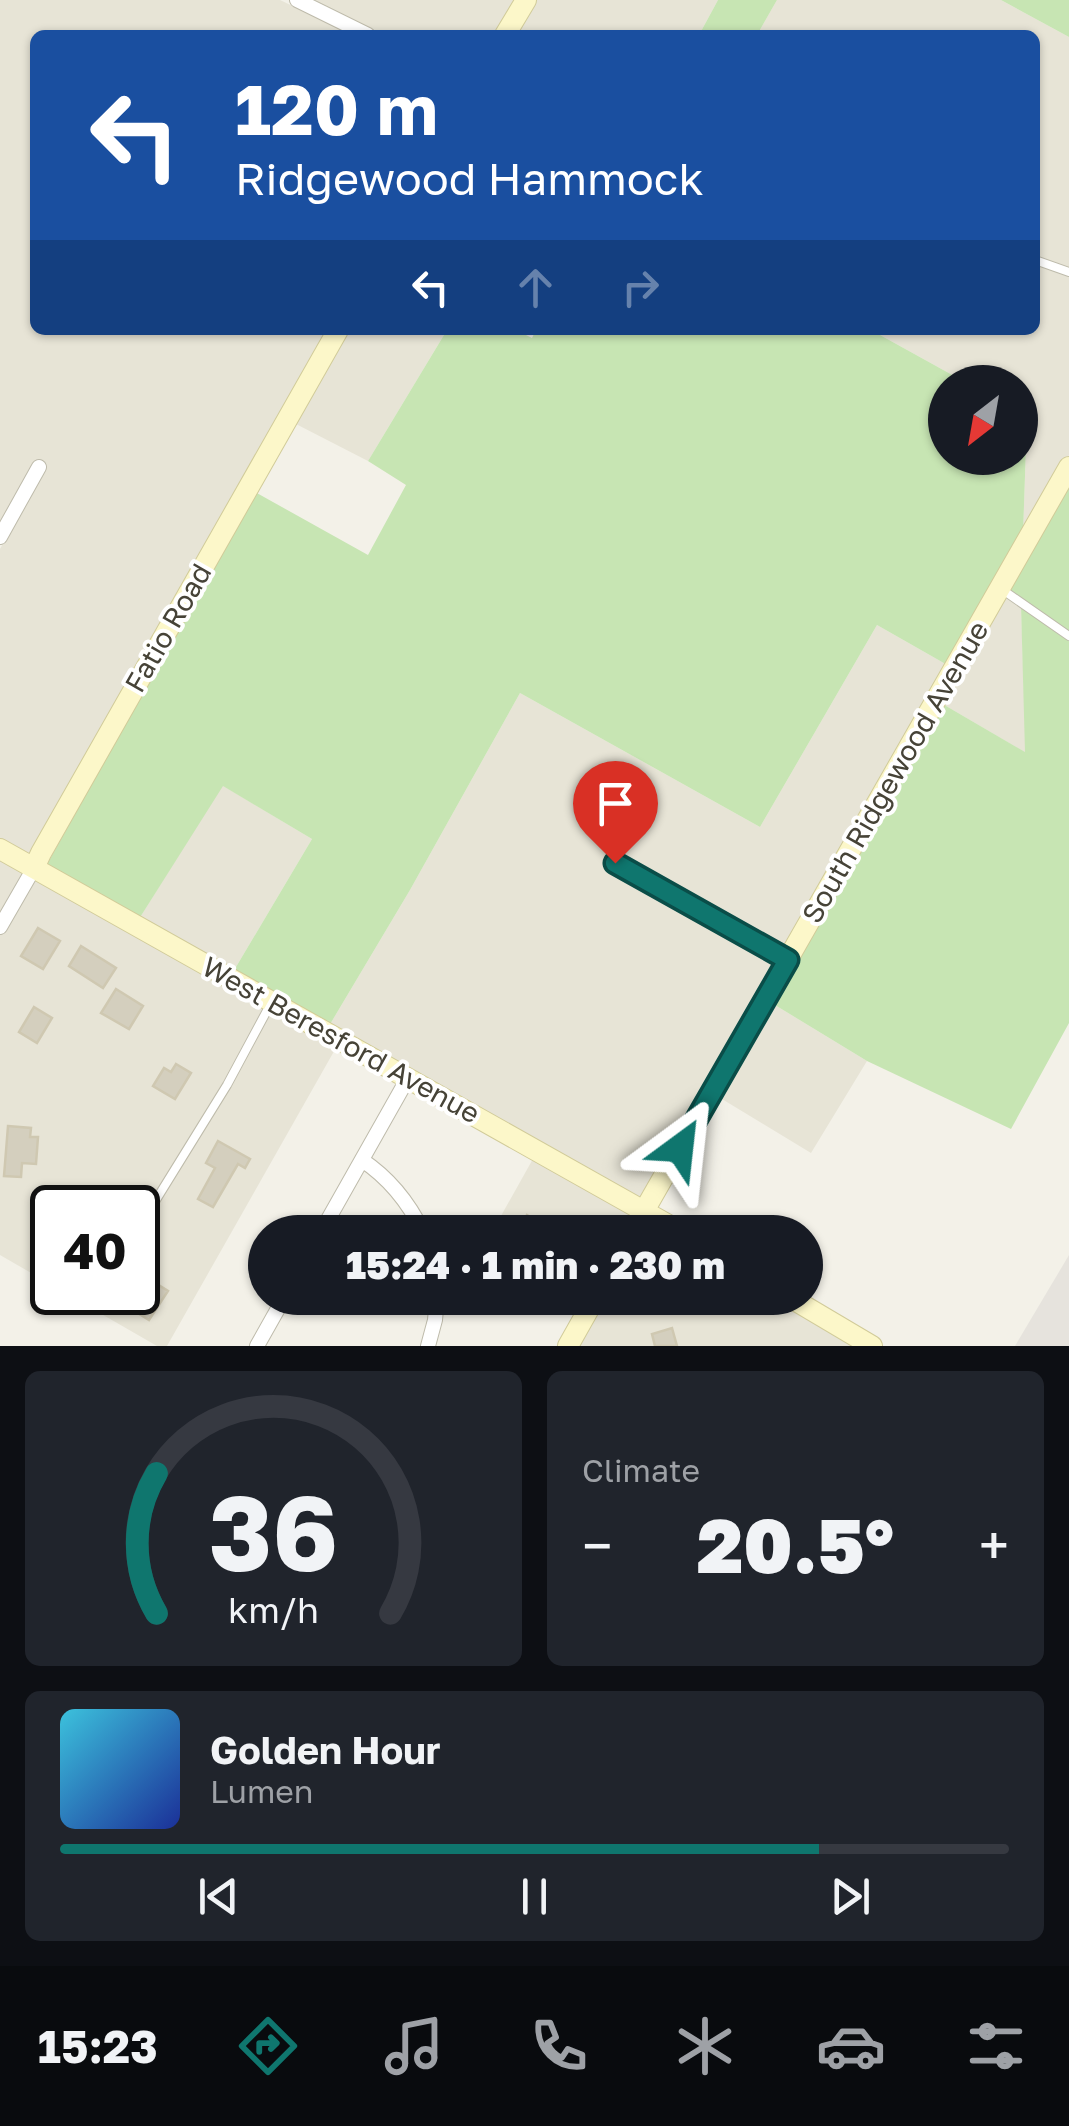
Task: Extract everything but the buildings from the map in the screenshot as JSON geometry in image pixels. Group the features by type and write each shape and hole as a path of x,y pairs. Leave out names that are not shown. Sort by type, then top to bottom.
{"street":[{"path":"296,0 358,30"},
{"path":"509,30 526,0"},
{"name":"Fatio Road","path":"0,927 335,335"},
{"name":"South Ridgewood Avenue","path":"642,1215 1069,467"},
{"path":"0,537 39,468"},
{"name":"West Beresford Avenue","path":"0,849 651,1215"},
{"path":"615,863 788,960"},
{"path":"331,1215 408,1078"},
{"path":"362,1160 405,1199 414,1215"},
{"path":"257,1346 274,1315"},
{"path":"428,1346 436,1315"},
{"path":"568,1346 586,1315"},
{"path":"819,1315 872,1346"}],"lane":[{"path":"1040,262 1069,272"},
{"path":"1000,588 1069,636"},
{"path":"160,1193 227,1085 272,1002"}],"shaded area":[{"path":"0,0 280,0 343,30 30,30 30,335 328,335 32,858 0,840 0,549 47,465 37,459 0,525"},
{"path":"312,0 519,0 502,30 374,30"},
{"path":"532,0 718,0 702,30 515,30"},
{"path":"777,0 1001,0 1069,37 1069,455 1023,535 1025,475 1038,475 1038,365 934,365 880,335 1040,335 1040,30 760,30"},
{"path":"342,335 444,335 368,461 294,423"},
{"path":"1003,595 1021,606 1026,753 941,703"},
{"path":"877,625 949,666 786,951 614,854 607,865 779,963 643,1202 329,1026 520,693 760,827"},
{"path":"222,785 312,839 233,972 139,919"},
{"path":"0,857 337,1046 167,1346 157,1346 103,1315 160,1315 160,1185 30,1185 30,1272 0,1255"},
{"path":"770,1002 867,1061 811,1153 717,1096"},
{"path":"534,1157 636,1214 635,1215 502,1215"},
{"path":"1069,1255 1069,1346 1015,1346"},
{"path":"592,1315 806,1315 859,1346 575,1346"}],"green space":[{"path":"718,0 777,0 760,30 702,30"},
{"path":"1001,0 1069,0 1069,37"},
{"path":"444,335 880,335 934,365 928,365 928,475 1025,475 1023,535 949,666 877,625 760,827 520,693 329,1026 233,972 312,839 223,786 139,919 46,866 255,492 368,555 406,485 368,461"},
{"path":"1069,479 1069,1023 1011,1129 867,1061 770,1002 941,703 1025,752 1021,606 1003,595"}],"route":[{"path":"615,863 788,960 680,1148"}]}
